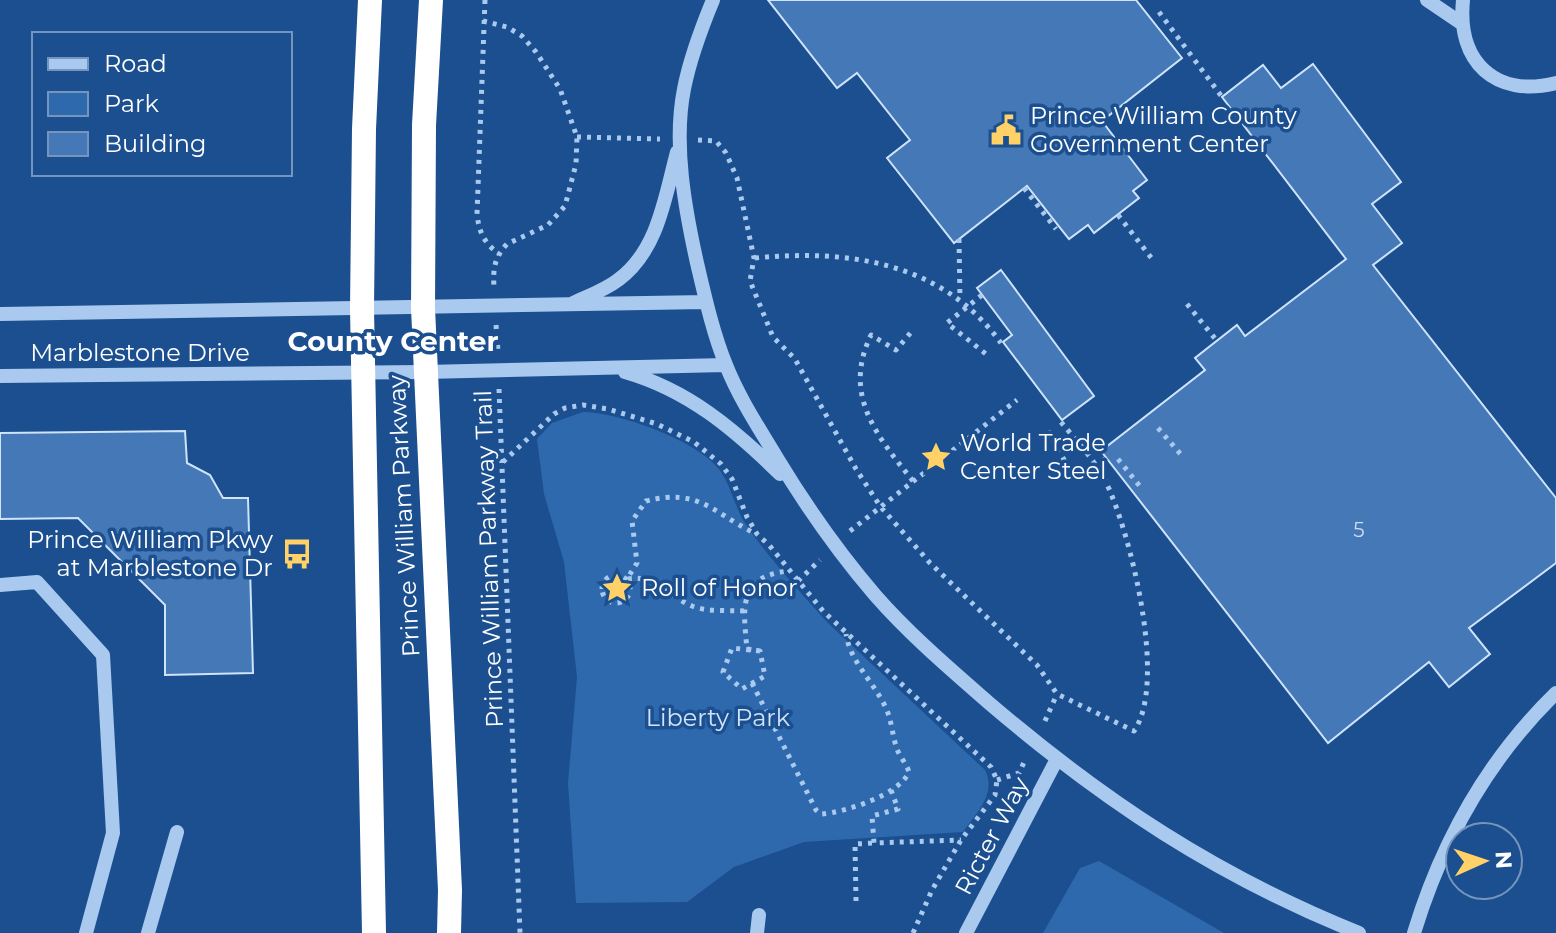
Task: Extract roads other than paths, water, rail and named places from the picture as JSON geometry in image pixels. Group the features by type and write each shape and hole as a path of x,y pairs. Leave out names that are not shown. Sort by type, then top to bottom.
{"highway":[{"name":"Prince William Parkway","path":"370,0 364,129 362,373 374,933"},
{"name":"Prince William Parkway","path":"431,0 424,125 423,308 450,890 449,933"}],"street":[{"path":"713,0 698,35 683,92 681,140 689,221 706,302 726,365 754,420 797,491 877,598 955,673 1057,759 1123,808 1213,865 1304,911 1359,933"},
{"path":"1427,0 1461,23"},
{"path":"1463,0 1461,23 1466,44 1475,61 1491,75 1515,87 1537,88 1556,83"},
{"path":"568,305 617,281 641,257 655,231 681,140"},
{"name":"Marblestone Drive","path":"0,314 706,302"},
{"path":"589,368 726,365"},
{"name":"Marblestone Drive","path":"0,376 589,368"},
{"path":"589,368 625,372 650,379 701,406 749,444 797,491"},
{"path":"0,585 37,582 103,655 113,833 86,933"},
{"path":"1414,933 1444,848 1470,800 1528,720 1556,693"},
{"name":"Ricter Way","path":"966,933 1057,759"},
{"path":"148,933 177,832"},
{"path":"757,933 759,915"}],"place":[{"name":"Prince William County Government Center","path":"1006,130"},
{"name":"World Trade Center Steel","path":"936,457"},
{"name":"Prince William Pkwy at Marblestone Dr","path":"297,554"},
{"name":"Roll of Honor","path":"617,588"}],"district":[{"name":"County Center","path":"393,341"}],"park label":[{"name":"Liberty Park","path":"718,718"}]}
